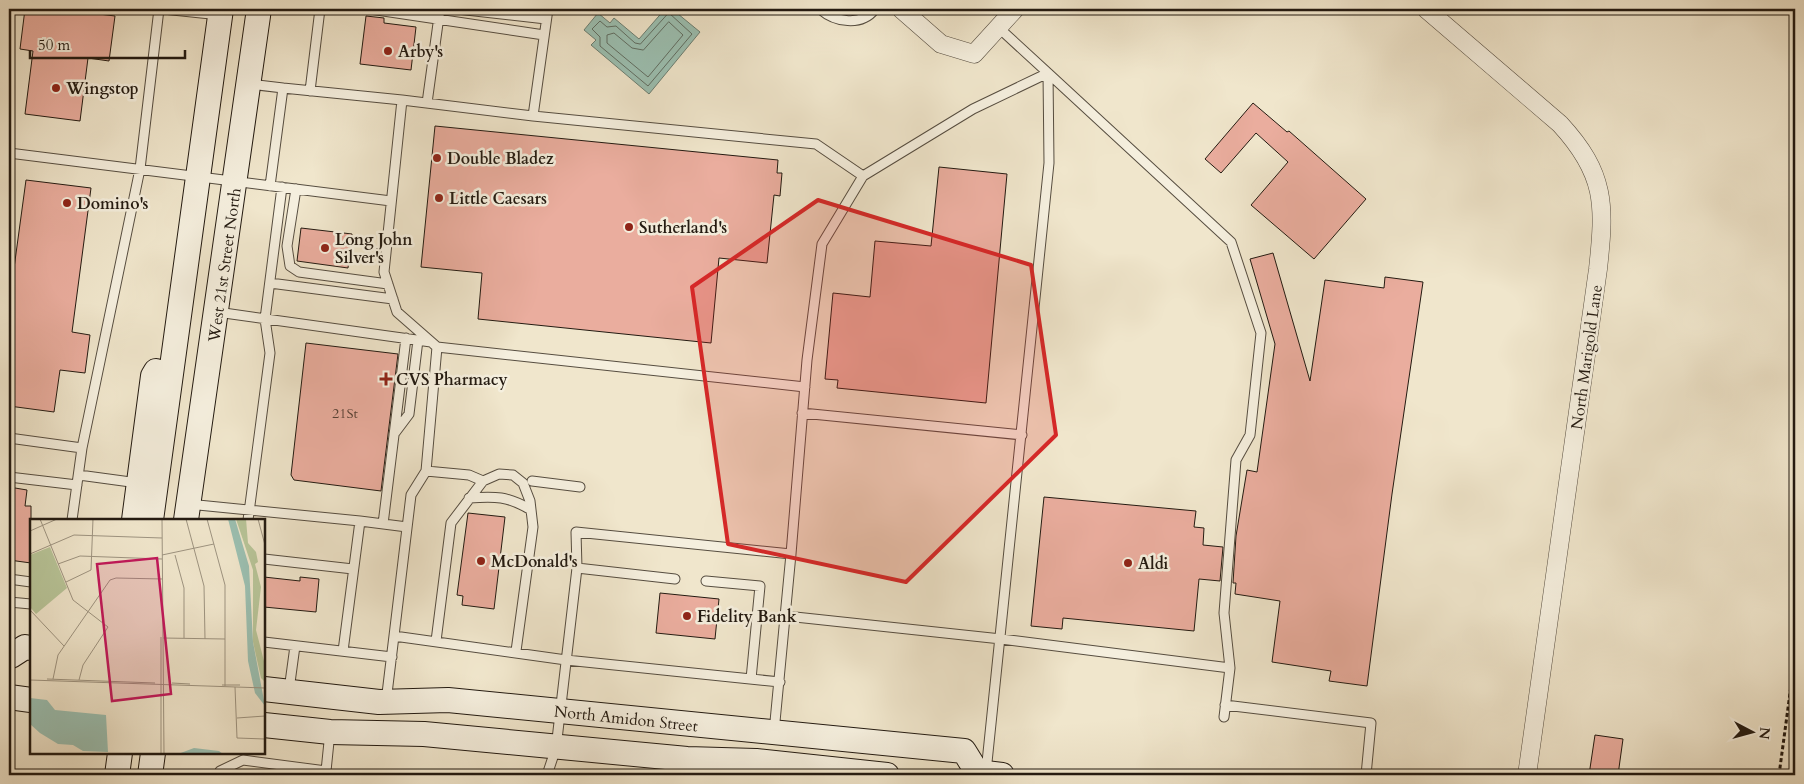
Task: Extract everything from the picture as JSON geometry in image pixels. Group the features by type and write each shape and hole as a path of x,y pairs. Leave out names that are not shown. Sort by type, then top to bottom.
{"main road":[{"name":"West 21st Street North","path":"187,512 236,181 259,9"},
{"path":"151,519 220,12"},
{"path":"134,519 153,376 175,336"},
{"name":"North Amidon Street","path":"265,689 386,702 448,700 964,751 984,774"},
{"path":"9,698 30,700"},
{"path":"265,725 330,732 424,734 755,768 887,775"},
{"path":"117,775 120,754"},
{"path":"150,775 153,754"}],"street":[{"path":"903,10 941,44 974,54 1015,9"},
{"name":"North Marigold Lane","path":"1426,9 1560,124 1576,142 1592,166 1602,203 1602,231 1598,269 1527,775"}],"lane":[{"path":"72,519 82,448 140,169 159,9"},
{"path":"163,9 220,12"},
{"path":"310,91 320,9"},
{"path":"370,9 544,35"},
{"path":"427,103 440,9"},
{"path":"457,9 546,19"},
{"path":"533,116 548,9"},
{"path":"820,9 828,16 853,22 871,14 875,9"},
{"path":"999,28 1231,242 1261,333 1250,435 1236,460 1224,612 1230,668 1224,717"},
{"path":"774,732 786,616 802,413 822,244 862,176 973,109 1048,73"},
{"path":"984,774 1001,639 1049,163 1048,73"},
{"path":"249,84 533,116 816,144 862,176"},
{"path":"270,186 283,88"},
{"path":"402,100 384,272 397,312 434,344"},
{"path":"9,153 391,201"},
{"path":"249,516 270,353 265,319 282,187"},
{"path":"296,189 287,246 290,266 299,272 388,284"},
{"path":"270,282 393,299"},
{"path":"217,312 406,338 434,344 805,387"},
{"path":"383,524 406,338"},
{"path":"393,434 409,414 418,340"},
{"path":"386,702 411,495 426,471 434,344"},
{"path":"802,413 1022,435"},
{"path":"9,438 82,448"},
{"path":"426,471 469,475 483,481"},
{"path":"78,474 138,483"},
{"path":"436,641 451,523 483,481 499,474 513,475 522,483 530,501 533,527 516,651"},
{"path":"9,477 77,485"},
{"path":"532,481 580,487"},
{"path":"469,498 492,496 514,500 531,510"},
{"path":"187,512 360,521 407,527"},
{"path":"343,651 360,521"},
{"path":"547,775 556,748 577,568 576,532 791,554"},
{"path":"265,559 353,570"},
{"path":"577,568 675,579"},
{"path":"9,580 30,582"},
{"path":"706,581 760,586 751,679"},
{"path":"9,602 30,604"},
{"path":"786,616 1001,639 1230,668"},
{"path":"394,636 516,651 566,660 780,682"},
{"path":"265,642 392,657"},
{"path":"288,692 294,646"},
{"path":"1225,705 1371,723 1366,775"},
{"path":"218,775 220,772 243,760 325,773 330,732"}],"path":[{"path":"1779,775 1795,656"}],"highlighted area":[{"path":"818,200 1031,265 1056,435 906,582 728,544 692,287"}],"water":[{"path":"665,9 672,9 700,32 649,94 591,45 596,40 584,30 598,13 610,23 614,18 639,39"}],"building":[{"name":"Wingstop","path":"25,9 59,9 115,16 109,61 88,58 80,121 25,114 33,51 20,49"},
{"name":"Arby's","path":"366,16 384,18 384,23 416,27 411,70 360,64"},
{"path":"1253,103 1287,132 1289,131 1366,199 1314,259 1251,205 1288,162 1256,133 1221,173 1205,159"},
{"name":"Sutherland's","path":"435,126 778,160 777,173 782,173 780,196 774,195 767,263 719,258 711,343 478,319 482,273 421,267"},
{"path":"939,167 1007,174 986,403 837,388 838,380 825,379 833,293 870,297 875,241 931,246"},
{"path":"26,180 91,188 72,332 90,335 85,373 60,370 54,412 9,406 9,305"},
{"name":"Long John Silver's","path":"301,228 352,234 348,268 297,261"},
{"path":"1273,253 1310,381 1325,280 1384,288 1385,277 1423,282 1392,494 1367,686 1329,681 1331,671 1272,662 1280,601 1235,594 1236,583 1233,583 1236,536 1247,470 1257,472 1275,344 1250,259"},
{"name":"CVS Pharmacy","path":"306,343 398,354 381,491 294,480 291,475"},
{"path":"9,487 27,490 25,506 31,506 31,519 30,563 9,560"},
{"name":"Aldi","path":"1044,497 1196,511 1194,527 1204,528 1203,545 1223,547 1220,581 1199,579 1194,631 1063,618 1062,629 1031,626"},
{"name":"McDonald's","path":"468,513 505,517 494,609 462,605 463,596 457,595"},
{"path":"265,577 300,581 300,577 319,579 316,612 265,607"},
{"name":"Fidelity Bank","path":"660,593 719,599 715,639 656,633"},
{"path":"1595,735 1623,739 1618,775 1589,775"}],"place":[{"name":"Arby's","path":"388,51"},
{"name":"Wingstop","path":"56,88"},
{"name":"Double Bladez","path":"437,158"},
{"name":"Little Caesars","path":"439,198"},
{"name":"Domino's","path":"67,203"},
{"name":"Sutherland's","path":"629,227"},
{"name":"Long John Silver's","path":"325,248"},
{"name":"CVS Pharmacy","path":"386,379"},
{"name":"McDonald's","path":"481,561"},
{"name":"Aldi","path":"1128,563"},
{"name":"Fidelity Bank","path":"687,616"}]}
